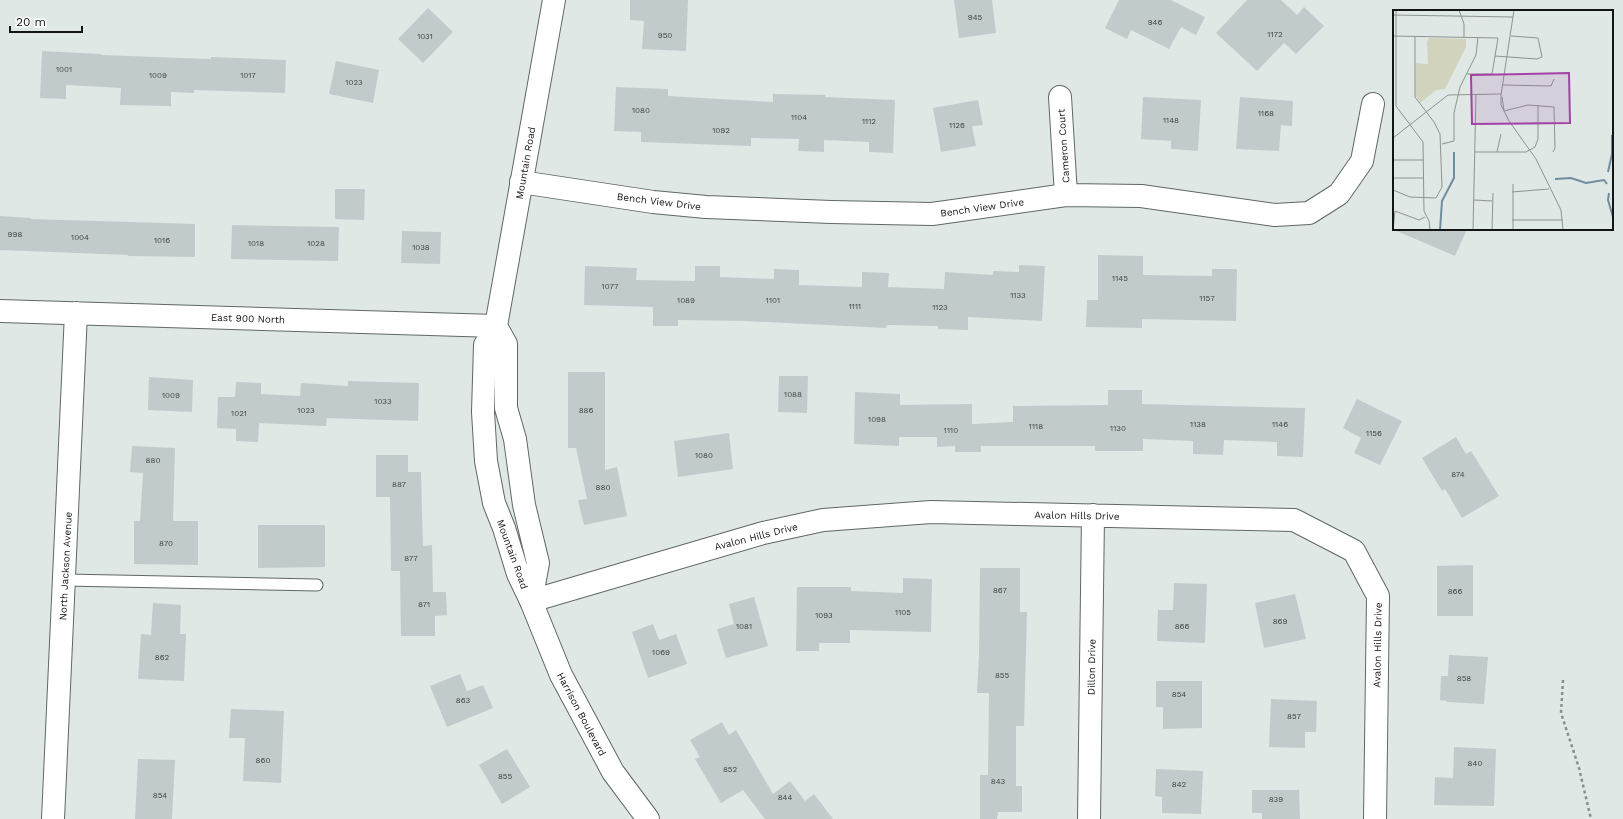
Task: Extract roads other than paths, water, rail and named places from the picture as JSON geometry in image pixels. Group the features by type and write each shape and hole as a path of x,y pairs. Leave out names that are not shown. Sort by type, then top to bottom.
{"street":[{"name":"Mountain Road","path":"531,600 518,574 504,528 494,503 486,461 483,412 485,345 496,326 554,0"},
{"name":"Cameron Court","path":"1060,97 1066,195"},
{"name":"Bench View Drive","path":"521,182 660,202 706,207 831,212 932,214 1066,195 1141,196 1275,215 1309,213 1339,194 1362,161 1372,104"},
{"name":"East 900 North","path":"0,311 496,326"},
{"name":"North Jackson Avenue","path":"53,819 76,313"},
{"name":"Mountain Road","path":"496,326 506,344 506,408 515,439 524,505 538,563 531,600"},
{"name":"Avalon Hills Drive","path":"531,600 763,533 823,520 931,512 1294,520 1354,550 1378,596 1375,819"},
{"name":"Dillon Drive","path":"1089,819 1093,515"},
{"name":"Harrison Boulevard","path":"531,600 561,676 613,772 648,819"}],"lane":[{"path":"64,580 317,585"}]}
